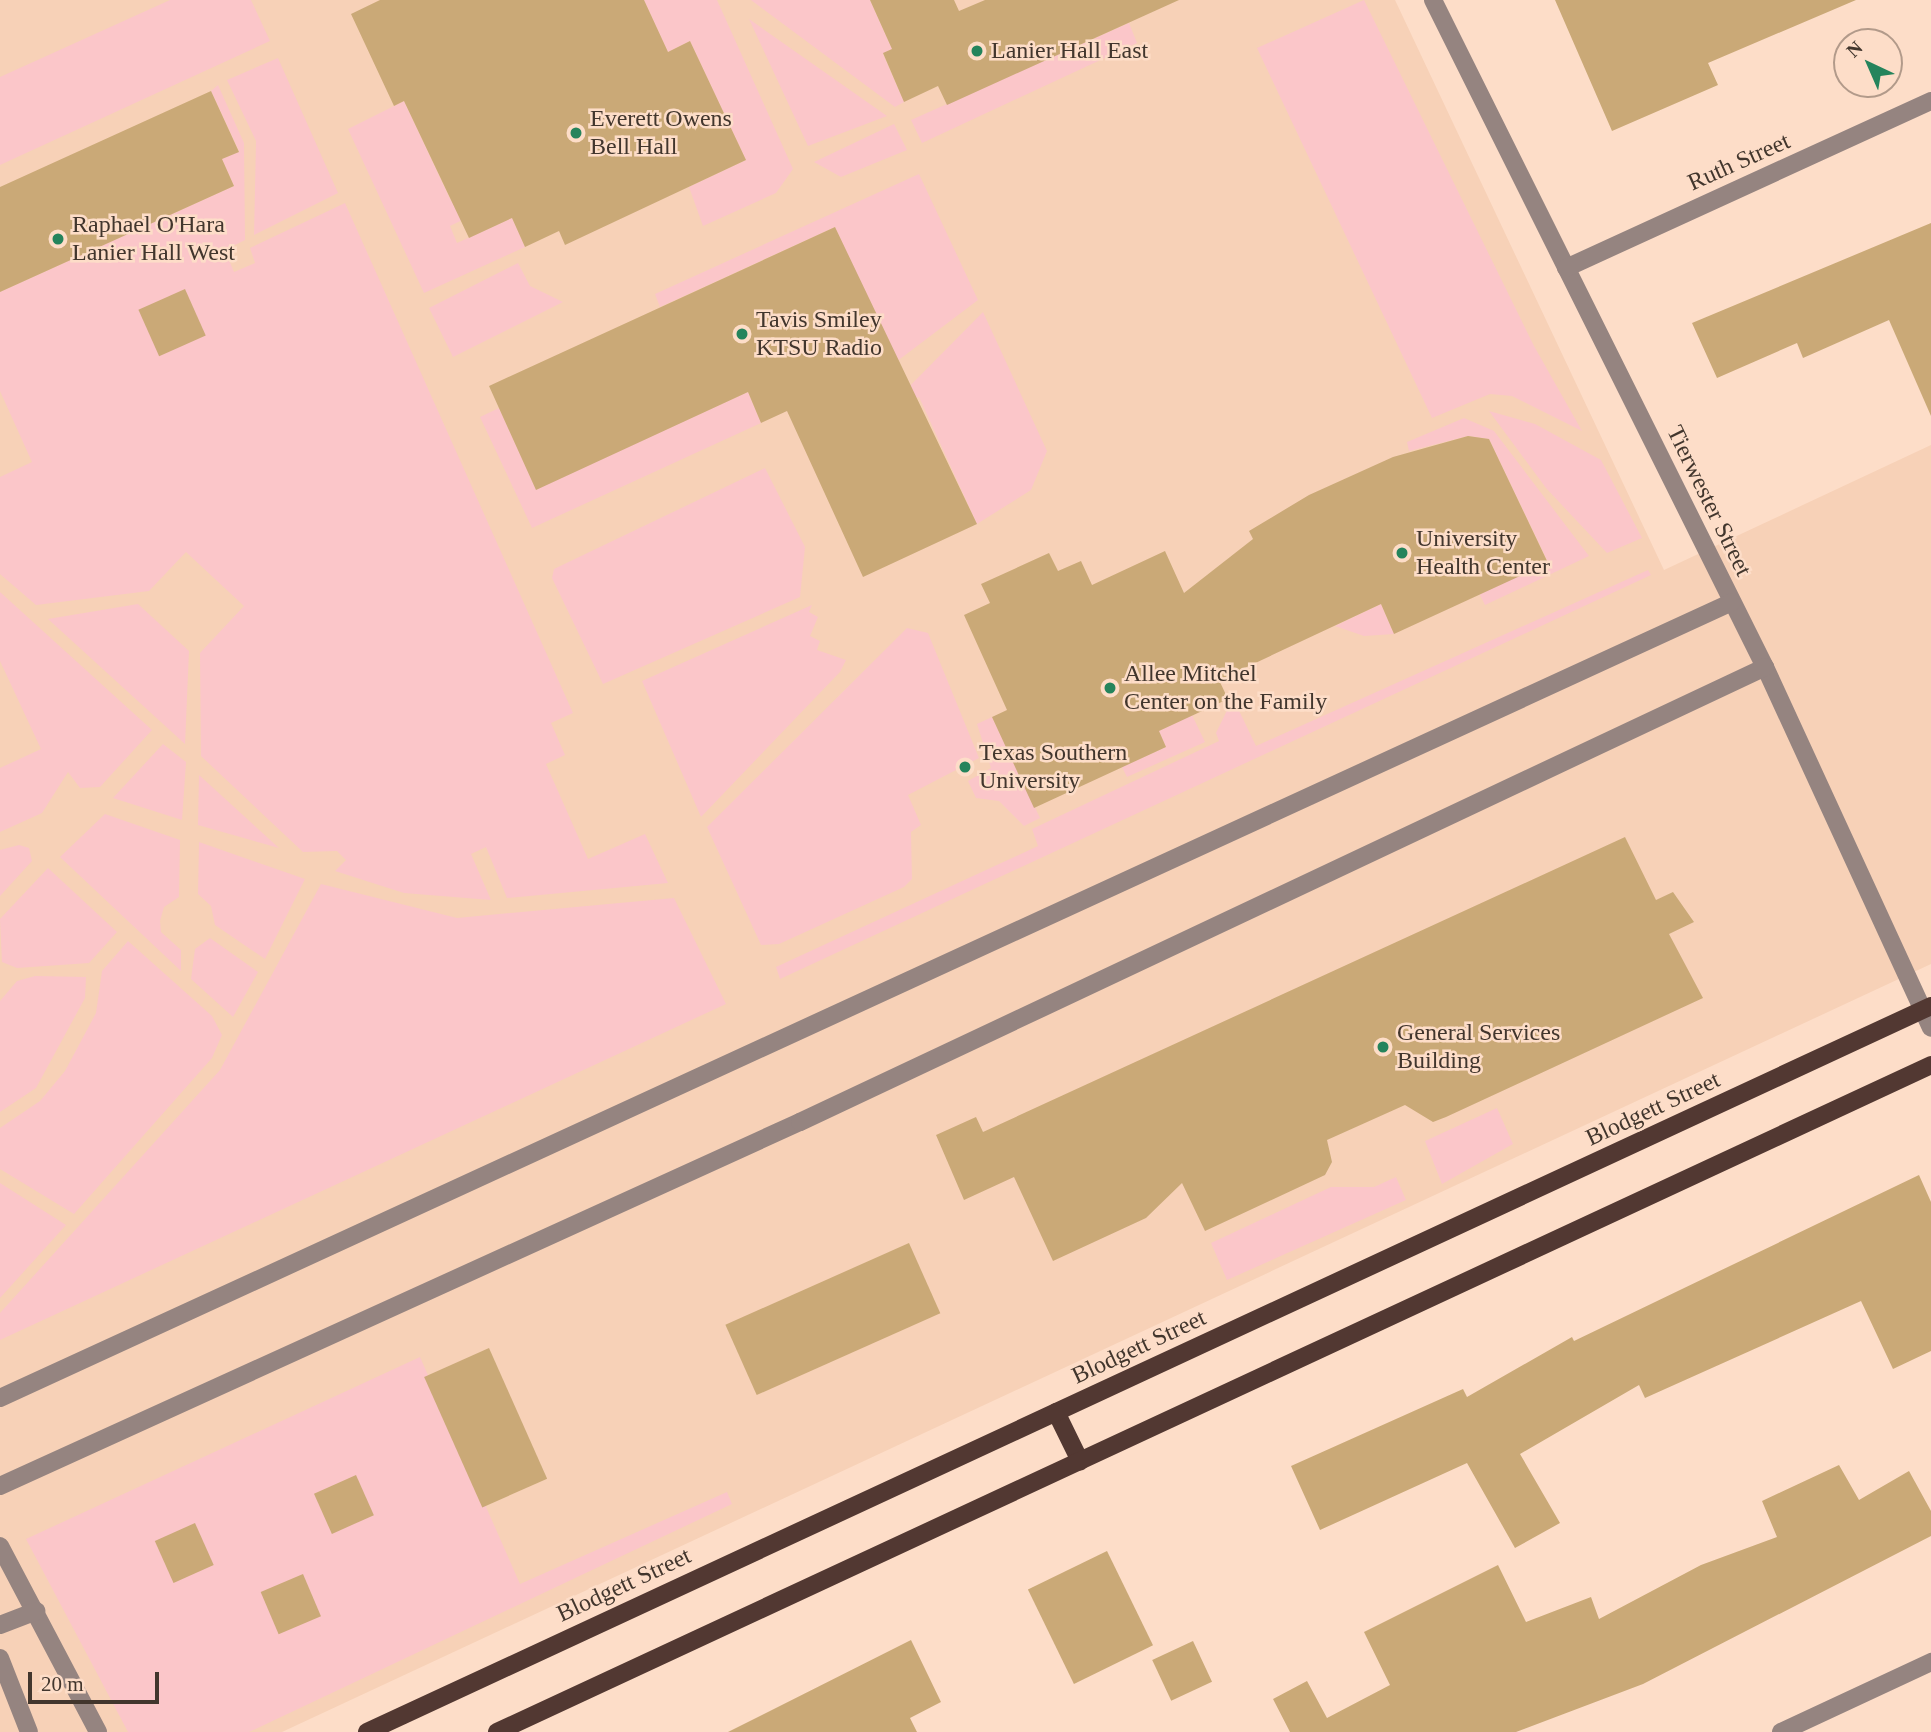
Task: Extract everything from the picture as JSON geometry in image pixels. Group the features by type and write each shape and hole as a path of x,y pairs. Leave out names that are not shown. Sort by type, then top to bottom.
{"main road":[{"name":"Blodgett Street","path":"367,1732 1927,1008"},
{"path":"497,1732 1931,1065"},
{"path":"1056,1412 1080,1461"}],"street":[{"name":"Tierwester Street","path":"1433,0 1765,667 1927,1008 1931,1028"},
{"name":"Ruth Street","path":"1566,268 1931,101"},
{"path":"0,1398 1732,602"},
{"path":"0,1486 800,1122 1765,667"},
{"path":"0,1546 98,1732"},
{"path":"0,1625 36,1611"},
{"path":"0,1658 29,1732"},
{"path":"1781,1732 1931,1662"}],"shaded area":[{"name":"Texas Southern University","path":"0,0 1395,0 1664,570 1931,445 1931,964 282,1732 0,1732"},
{"path":"170,0 251,0 270,41 0,165 0,77"},
{"path":"644,0 717,0 793,169 776,193 703,226 689,187 746,160 690,41 668,52"},
{"path":"751,0 870,0 892,49 883,54 904,102 895,107"},
{"path":"1364,0 1534,346 1582,431 1512,396 1490,394 1432,418 1257,48"},
{"path":"749,19 887,116 808,146"},
{"path":"1129,23 1137,43 922,143 911,120"},
{"path":"278,58 338,193 254,235 256,141 227,80"},
{"path":"218,85 244,143 245,240 225,250 234,272 255,263 250,248 345,203 573,713 551,723 565,755 546,764 588,859 645,834 668,883 507,898 486,847 471,854 491,900 404,893 335,871 346,860 337,851 303,852 201,756 200,653 244,606 186,552 149,591 36,605 0,574 0,477 32,462 0,391 0,292 234,186 222,159 239,151 211,91"},
{"path":"404,101 451,201 483,210 450,226 457,243 512,218 525,247 424,293 348,129"},
{"path":"894,124 907,150 841,177 814,162"},
{"path":"919,174 978,300 896,362 835,227 660,307 655,294"},
{"path":"518,263 530,286 563,302 453,357 429,308"},
{"path":"983,312 1047,451 1031,490 977,524 919,397 883,413"},
{"path":"748,392 761,423 532,528 480,417 499,408 536,489"},
{"path":"1489,411 1535,424 1601,460 1642,538 1607,553 1546,488"},
{"path":"1464,418 1494,431 1589,556 1485,605 1479,593 1548,562 1489,439 1468,436 1409,451 1407,442"},
{"path":"765,468 805,547 800,597 603,684 552,578 554,569"},
{"path":"1648,570 1651,575 780,979 776,967 1038,846 1032,829 1219,741 1216,733 1233,698 1256,746"},
{"path":"0,592 152,730 100,787 80,788 68,772 42,813 0,832 0,768 41,749 0,661"},
{"path":"138,604 189,651 185,744 48,619"},
{"path":"1381,604 1394,634 1364,636 1335,626"},
{"path":"812,605 809,612 818,617 810,636 820,641 817,650 846,660 840,672 701,817 642,681"},
{"path":"907,628 928,633 979,758 908,795 921,825 911,832 912,879 904,887 779,944 761,945 707,827"},
{"path":"1192,715 1205,742 1127,777 1122,767 1166,747 1159,731"},
{"path":"992,717 1040,818 1024,826 999,801 976,798 968,781 991,768 977,724"},
{"path":"163,744 186,762 182,820 113,798"},
{"path":"199,775 279,848 198,825"},
{"path":"105,814 180,840 179,897 164,907 160,921 161,932 181,950 181,971 60,857"},
{"path":"199,842 305,879 265,959 215,925 211,906 198,894"},
{"path":"19,845 29,848 32,861 0,896 0,850"},
{"path":"48,868 117,932 89,963 17,968 2,962 0,919"},
{"path":"321,884 457,918 674,898 726,1004 0,1340 0,1313 220,1070"},
{"path":"210,938 258,972 233,1017 191,979 195,949"},
{"path":"128,941 212,1016 222,1035 212,1058 74,1214 0,1169 0,1128 40,1101 65,1071 96,1013 102,971"},
{"path":"35,976 86,977 85,998 36,1088 0,1112 0,1001 17,981"},
{"path":"1497,1108 1513,1144 1442,1184 1425,1141"},
{"path":"1396,1177 1406,1200 1227,1280 1211,1243 1331,1187 1374,1187"},
{"path":"0,1183 66,1225 0,1298"},
{"path":"420,1357 520,1584 727,1492 732,1504 249,1732 128,1732 26,1539"}],"building":[{"name":"Everett Owens Bell Hall","path":"380,0 644,0 668,52 690,41 746,160 565,245 559,231 525,247 512,218 469,238 404,101 394,106 351,14"},
{"name":"Lanier Hall East","path":"870,0 954,0 959,11 985,0 1179,0 947,105 938,86 904,102 883,53 892,49"},
{"path":"1555,0 1856,0 1708,63 1718,85 1612,131"},
{"name":"Raphael O'Hara Lanier Hall West","path":"211,91 239,152 222,159 234,186 0,292 0,187"},
{"path":"1931,223 1931,416 1889,320 1803,358 1797,343 1717,378 1692,323"},
{"name":"Tavis Smiley KTSU Radio","path":"835,227 977,524 863,577 787,411 761,423 748,392 536,490 489,386"},
{"path":"185,289 206,336 159,356 138,310"},
{"path":"1468,436 1489,439 1548,563 1394,634 1381,604 1219,680 1228,699 1159,731 1166,747 1034,808 992,717 1007,710 964,615 990,603 981,584 1049,553 1058,571 1081,561 1092,585 1165,551 1184,593 1253,539 1249,531 1309,495 1393,457"},
{"name":"General Services Building","path":"1625,837 1656,900 1673,892 1694,922 1669,934 1703,998 1433,1122 1405,1105 1327,1140 1332,1162 1325,1175 1205,1231 1182,1183 1146,1218 1053,1261 1014,1177 964,1200 936,1135 976,1117 983,1132"},
{"path":"1919,1175 1931,1202 1931,1351 1893,1369 1861,1301 1645,1398 1639,1385 1520,1454 1560,1523 1515,1548 1467,1463 1320,1530 1291,1466 1463,1389 1467,1397 1572,1337 1574,1341"},
{"path":"909,1243 940,1313 757,1395 725,1325"},
{"path":"489,1348 547,1479 482,1508 424,1377"},
{"path":"1839,1465 1859,1500 1909,1471 1931,1511 1931,1536 1643,1684 1516,1732 1290,1732 1273,1699 1307,1681 1327,1718 1390,1685 1364,1632 1498,1565 1526,1622 1591,1597 1599,1619 1701,1565 1777,1537 1762,1501"},
{"path":"356,1475 374,1515 332,1534 314,1494"},
{"path":"195,1523 214,1565 174,1583 155,1541"},
{"path":"1107,1551 1153,1645 1074,1684 1028,1590"},
{"path":"303,1574 321,1616 279,1634 261,1592"},
{"path":"911,1640 941,1702 910,1718 917,1732 728,1732"},
{"path":"1193,1641 1212,1682 1171,1701 1152,1660"}],"place":[{"name":"Lanier Hall East","path":"977,51"},
{"name":"Everett Owens Bell Hall","path":"576,133"},
{"name":"Raphael O'Hara Lanier Hall West","path":"58,239"},
{"name":"Tavis Smiley KTSU Radio","path":"742,334"},
{"name":"University Health Center","path":"1402,553"},
{"name":"Allee Mitchel Center on the Family","path":"1110,688"},
{"name":"Texas Southern University","path":"965,767"},
{"name":"General Services Building","path":"1383,1047"}]}
